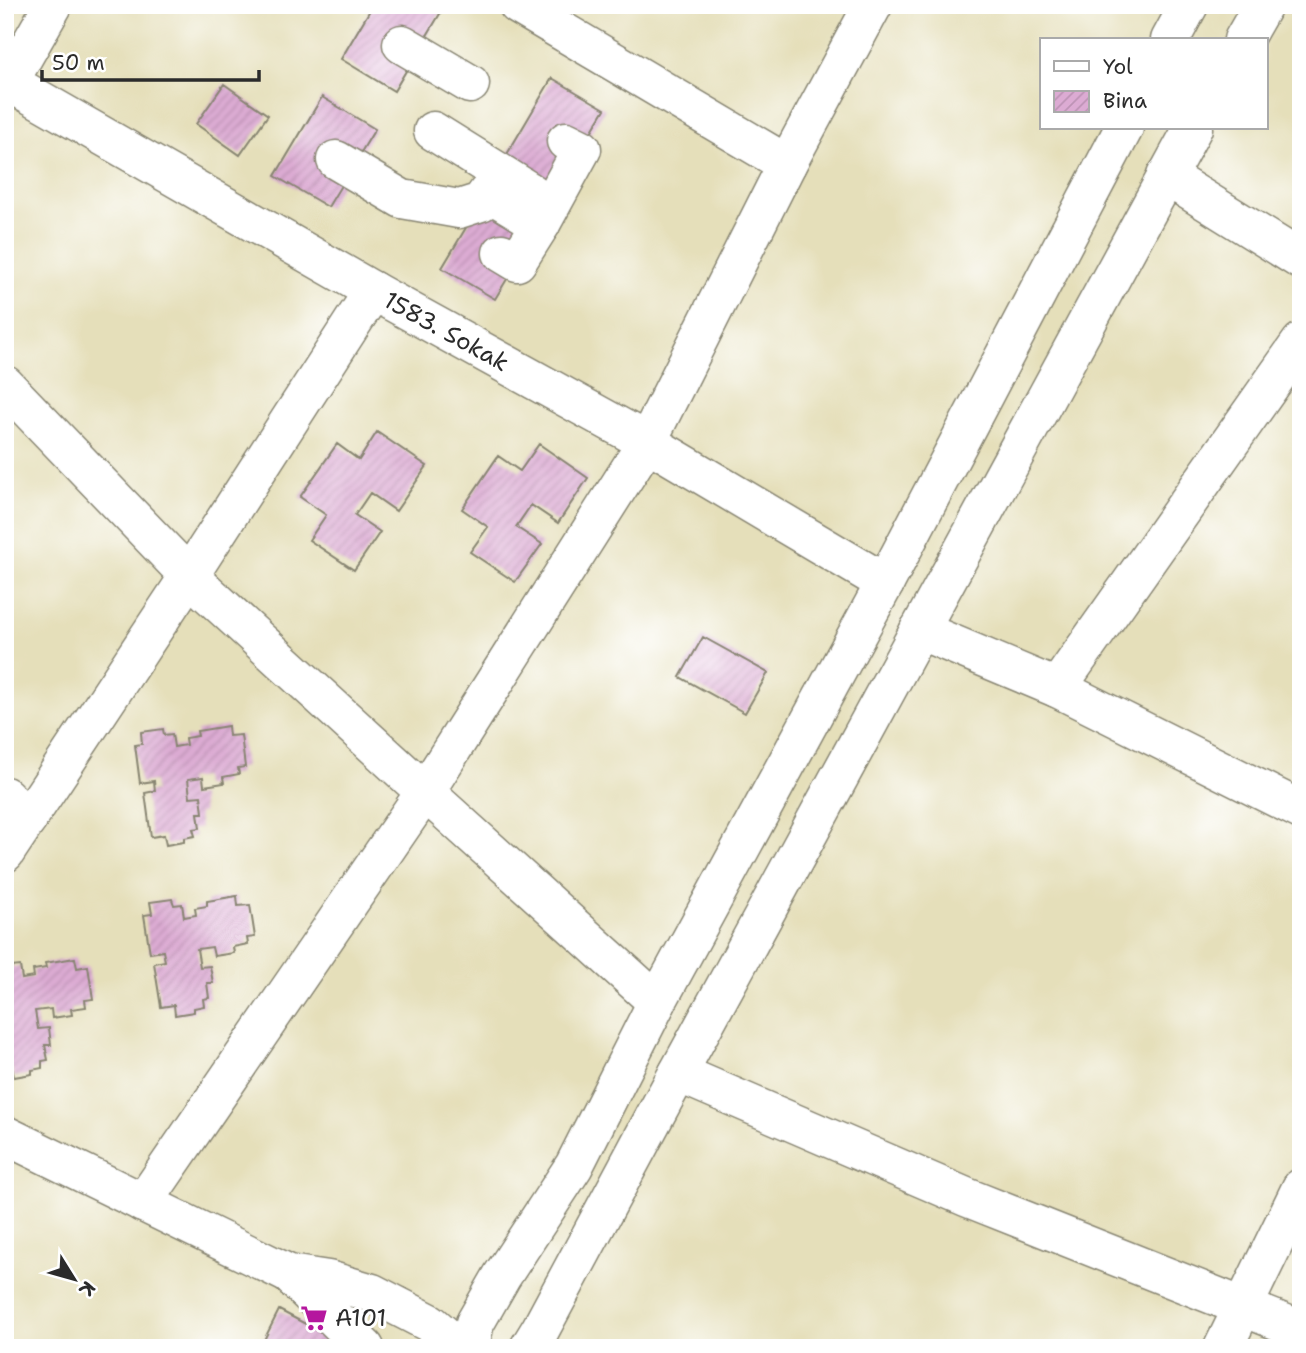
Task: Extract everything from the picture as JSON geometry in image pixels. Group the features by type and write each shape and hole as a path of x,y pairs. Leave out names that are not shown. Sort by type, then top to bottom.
{"street":[{"path":"7,84 53,5"},
{"path":"518,5 787,164"},
{"path":"143,1203 425,792 647,442 787,164 873,5"},
{"path":"1171,38 1189,5"},
{"path":"1244,38 1263,5"},
{"path":"402,44 470,85"},
{"name":"1583. Sokak","path":"7,84 647,442 884,583"},
{"path":"5,1135 289,1274 328,1280 372,1293 470,1347 475,1323 502,1276 574,1166 657,1002 884,583 1123,130"},
{"path":"529,1348 1192,130"},
{"path":"433,131 546,214"},
{"path":"502,253 517,262 546,214 582,149 566,141"},
{"path":"336,160 402,198 458,209 481,202 488,192 546,214"},
{"path":"1166,176 1301,260"},
{"path":"5,853 17,808 189,576 373,291"},
{"path":"1057,688 1301,342"},
{"path":"5,385 189,576 657,1002"},
{"path":"919,630 1057,688 1301,810"},
{"path":"677,1073 966,1197 1301,1330"},
{"path":"1223,1348 1301,1188"},
{"path":"289,1274 365,1348"}],"building":[{"path":"373,5 429,5 441,12 394,91 341,59"},
{"path":"552,78 605,109 558,187 506,156"},
{"path":"224,84 268,115 240,155 196,124"},
{"path":"322,97 375,129 328,207 275,176"},
{"path":"489,189 542,221 495,299 442,268"},
{"path":"377,432 427,466 396,511 370,493 355,515 380,532 354,570 309,540 326,515 300,497 337,444 359,460"},
{"path":"539,444 588,478 558,523 531,505 516,527 542,544 515,582 470,552 488,527 462,509 498,456 520,471"},
{"path":"703,637 768,673 745,713 680,677"},
{"path":"228,726 229,736 241,735 245,767 238,768 239,774 223,777 224,783 204,786 203,777 188,779 190,797 201,796 203,813 198,813 200,828 193,829 195,836 184,838 184,842 166,845 164,835 151,837 145,793 155,791 154,781 140,783 135,745 142,744 141,732 163,729 164,735 172,734 174,747 186,745 185,738 198,736 197,731"},
{"path":"237,896 238,906 250,905 255,937 247,938 248,944 233,947 234,953 214,956 212,947 197,949 200,967 210,966 213,983 207,983 209,998 203,999 204,1006 194,1008 194,1012 175,1015 174,1005 161,1007 154,963 165,961 163,951 150,953 144,915 152,914 150,902 172,899 174,905 182,904 184,917 196,915 195,908 207,906 207,901"},
{"path":"75,958 77,968 88,966 93,999 85,1000 86,1007 71,1009 72,1015 52,1018 51,1009 35,1011 38,1029 49,1028 51,1045 45,1045 48,1060 42,1061 42,1068 32,1070 32,1074 14,1077 12,1068 5,1069 5,962 11,961 12,967 20,966 22,979 34,977 33,970 46,968 45,963"},
{"path":"279,1310 334,1339 329,1348 260,1348"}],"place":[{"name":"A101","path":"314,1318"}]}
